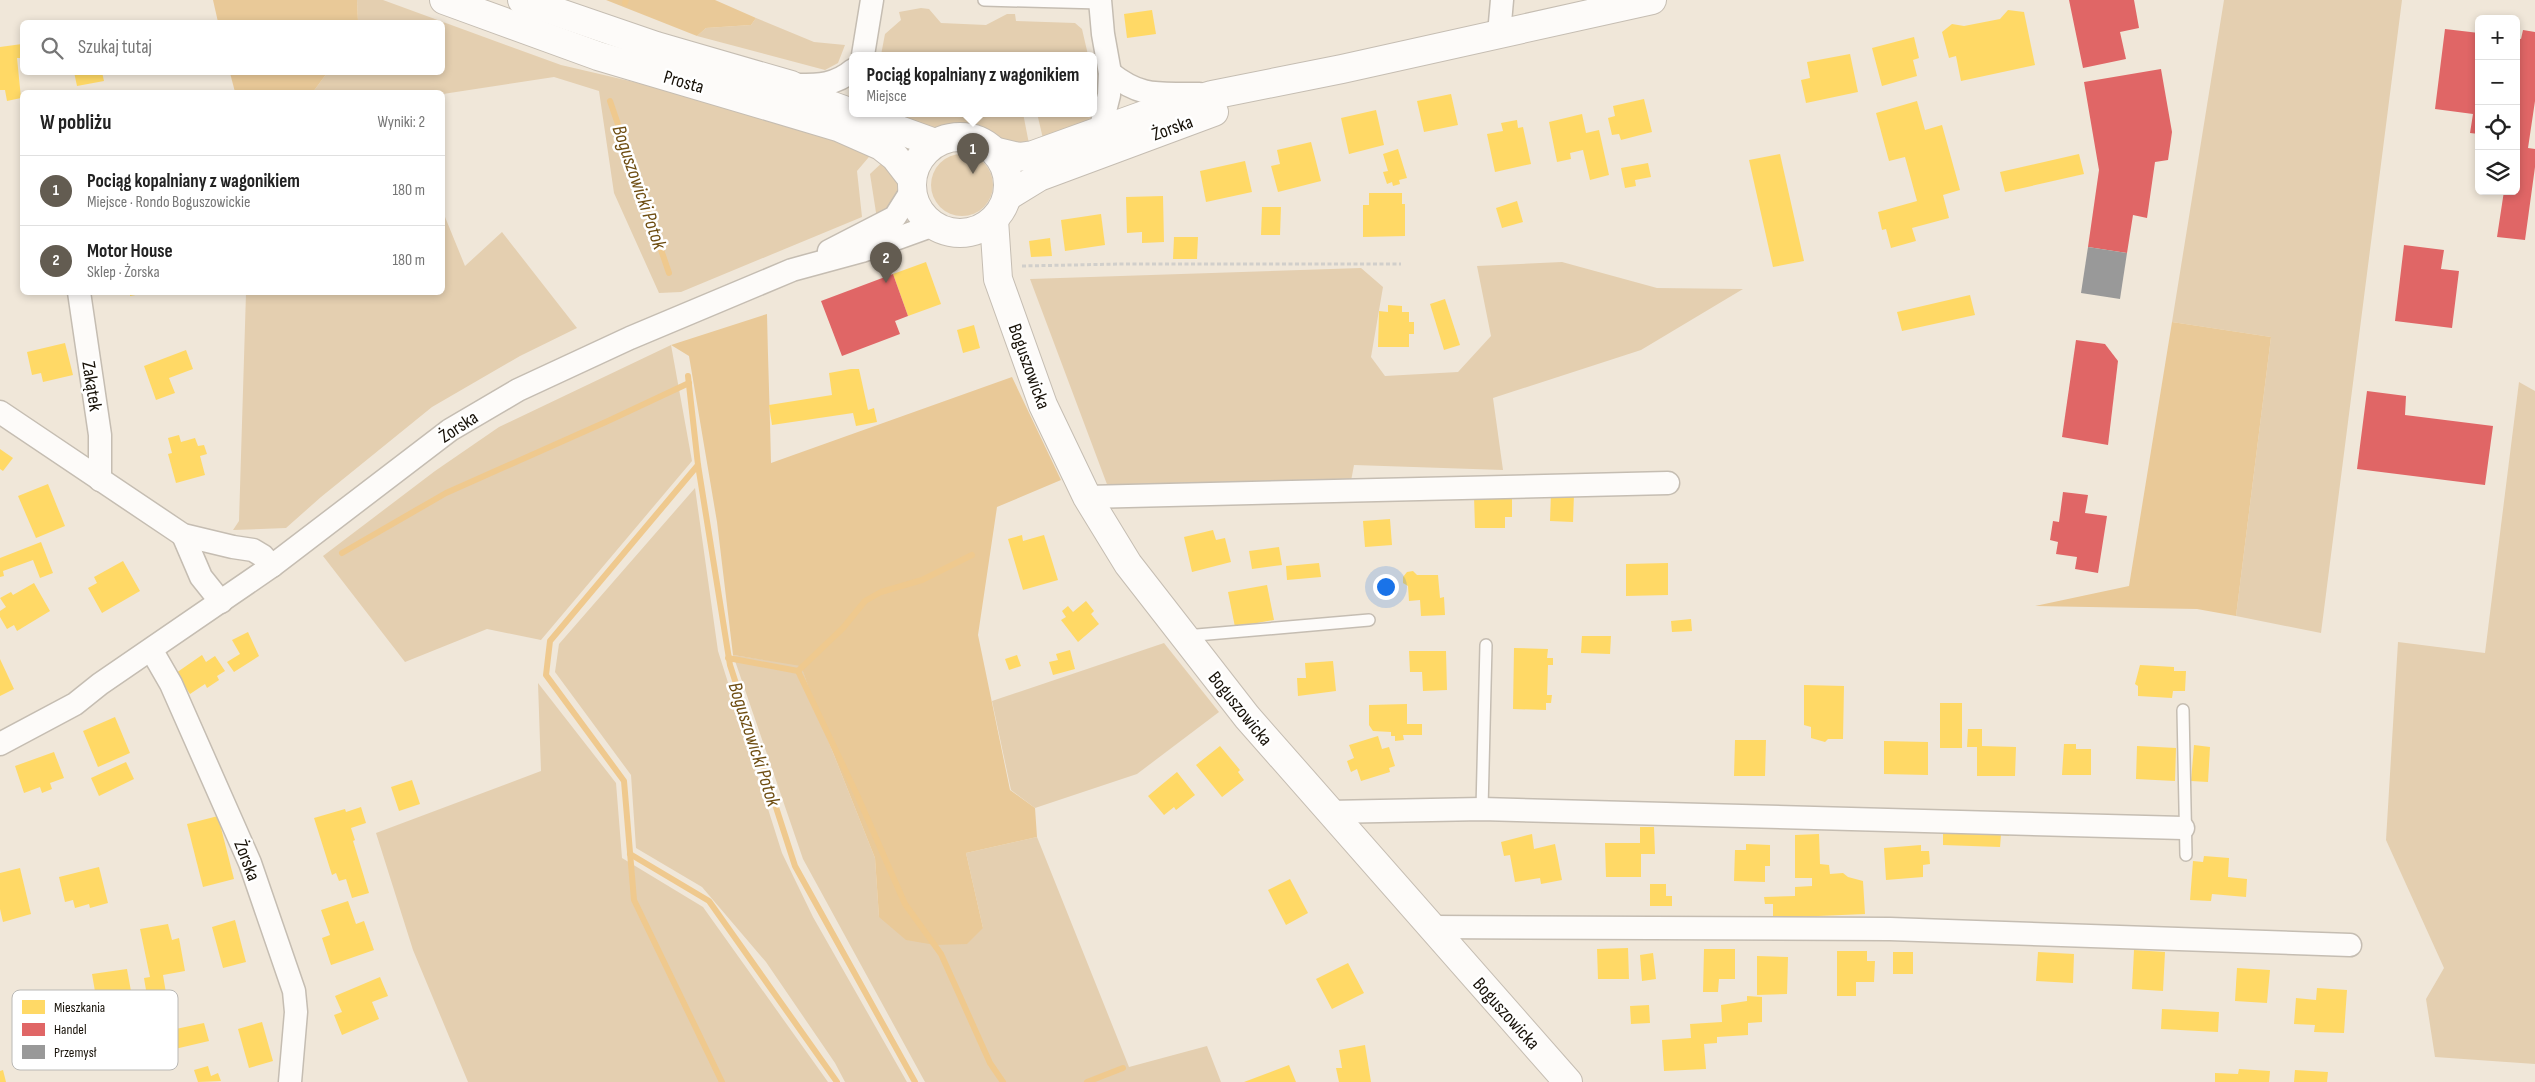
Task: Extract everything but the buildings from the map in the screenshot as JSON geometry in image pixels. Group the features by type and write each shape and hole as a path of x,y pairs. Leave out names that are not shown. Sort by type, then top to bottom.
{"main road":[{"name":"Prosta","path":"444,0 598,56 838,127 882,146 895,157 912,185"},
{"name":"Prosta","path":"522,0 656,46 791,86 830,105 849,111"},
{"name":"Żorska","path":"997,152 1026,156 1212,95 1342,69 1652,0"},
{"name":"Żorska","path":"1008,196 1033,180 1083,160 1193,119 1342,69"},
{"name":"Prosta","path":"869,117 935,143"},
{"path":"965,136 985,142 997,152 1007,170 1008,196 1003,208 994,220 976,230 946,229 920,211 912,185 920,158 935,143 950,137 965,136"},
{"name":"Boguszowicka","path":"994,220 998,279 1043,405 1087,497 1128,564 1247,717 1568,1082"},
{"name":"Boguszowicka","path":"946,229 978,252 998,279"}],"street":[{"path":"863,52 872,0"},
{"path":"1499,34 1502,0"},
{"path":"1100,1 1106,60 1110,73 1109,95 1100,131"},
{"path":"791,86 827,85 840,80 849,73"},
{"name":"Żorska","path":"1110,73 1127,86 1144,92 1212,95"},
{"name":"Żorska","path":"0,744 75,704 100,684 152,651 272,566 438,439 494,404 539,379 598,352 803,266 856,236 890,221 899,213 912,185"},
{"name":"Żorska","path":"803,266 946,229"},
{"name":"Zakątek","path":"80,295 100,435 100,480"},
{"path":"0,412 184,535 253,550 263,556 272,566"},
{"path":"1087,497 1668,483"},
{"path":"184,535 201,577 221,602"},
{"name":"Żorska","path":"152,651 171,684 250,863 294,991 296,1012 290,1082"},
{"path":"1330,812 1482,809 2184,828"},
{"path":"1430,926 1890,929 2350,945"}],"lane":[{"path":"872,0 887,0"},
{"path":"984,0 1100,1"},
{"path":"1184,636 1369,620"},
{"path":"1482,809 1486,645"},
{"path":"2182,710 2186,856"}],"path":[{"path":"998,279 1021,266 1401,264"}],"shaded area":[{"path":"213,0 357,0 358,20 218,20"},
{"path":"357,0 383,0 438,20 358,20"},
{"path":"606,0 715,0 756,18 751,25 706,28 697,36"},
{"path":"2224,0 2402,0 2321,633 2236,616 2271,337 2172,322"},
{"path":"921,8 929,9 941,23 986,25 1007,14 1015,14 1016,21 1075,23 1082,29 1087,52 882,52 885,34 901,20 899,12"},
{"path":"756,18 814,42 845,45 838,63 825,70 697,36 706,28 751,25"},
{"path":"445,23 561,65 681,93 874,151 857,171 862,217 681,292 659,293 614,193 599,91 554,77 445,94 445,90 314,90 326,75 445,75"},
{"path":"231,75 326,75 314,90 234,90"},
{"path":"903,117 1024,117 1030,149 1003,144 985,132 971,127 955,126 928,132 901,123"},
{"path":"1038,117 1091,117 1088,123 1044,143"},
{"path":"956,154 968,154 984,163 991,173 993,185 991,197 984,207 968,216 956,216 945,211 936,202 931,191 931,179 936,168 945,159"},
{"path":"886,159 898,178 901,192 894,204 877,219 870,174"},
{"path":"445,217 465,266 502,232 577,328 520,356 432,407 321,497 286,528 233,530 239,521 246,295 445,295"},
{"path":"1562,262 1657,288 1743,289 1641,350 1493,398 1503,470 1354,465 1351,481 1108,487 1030,279 1361,268 1383,287 1371,357 1385,376 1458,372 1491,336 1477,266"},
{"path":"767,314 771,463 1012,377 1061,480 997,507 978,635 1010,790 1035,808 1037,837 966,853 983,928 967,944 935,945 906,940 879,917 875,858 820,720 801,666 733,655 717,522 689,356 671,345"},
{"path":"2172,322 2271,337 2236,616 2197,609 2035,606 2129,586"},
{"path":"671,345 692,461 541,640 487,629 405,662 323,556 435,471 499,427"},
{"path":"2519,382 2535,391 2535,1064 2435,1057 2426,999 2444,968 2386,840 2398,642 2485,653"},
{"path":"695,488 718,651 782,853 813,917 907,1082 845,1082 835,1063 766,962 702,887 636,848 631,775 555,672 559,644"},
{"path":"1164,643 1219,712 1137,774 1035,808 1011,790 992,701"},
{"path":"733,655 801,665 820,720 875,858 879,917 983,928 966,853 1037,837 1129,1067 1207,1046 1221,1082 925,1082 803,859"},
{"path":"538,683 616,783 622,858 703,907 828,1082 468,1082 413,950 376,833 541,771"}],"waterway":[{"name":"Boguszowicki Potok","path":"610,101 669,273"},
{"name":"Boguszowicki Potok","path":"688,376 698,465 730,665 795,866 915,1082"},
{"path":"342,553 446,493 689,383"},
{"path":"698,465 550,641 546,675 624,781 634,900 722,1082"},
{"path":"798,671 843,628 865,601 881,592 922,580 972,555"},
{"path":"728,658 798,671 858,797 905,904 941,954 990,1063 1003,1082"},
{"path":"630,854 709,901 837,1082"},
{"path":"1087,1082 1123,1068"}],"place":[{"name":"Pociąg kopalniany z wagonikiem","path":"973,174"},
{"name":"Motor House","path":"886,283"}]}
